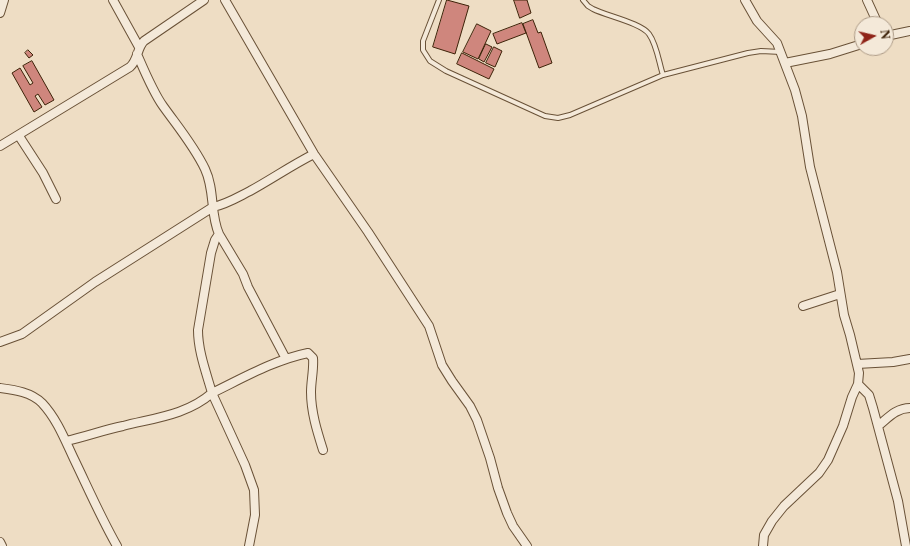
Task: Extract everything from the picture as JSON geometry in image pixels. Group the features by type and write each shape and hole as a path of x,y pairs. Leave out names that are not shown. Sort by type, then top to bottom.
{"street":[{"path":"0,13 4,0"},
{"path":"113,0 163,105 184,133 203,165 210,182 216,227 243,274 248,287 286,359"},
{"path":"0,146 19,136 130,67 134,62 144,40 204,0"},
{"path":"225,0 314,154 368,232 429,326 442,365 470,406 477,420 507,513 513,526 527,546"},
{"path":"746,0 757,21 777,43 782,52 784,63 795,90 802,116 810,167 837,272 844,316 859,373 858,384 852,397 843,426 828,460 819,473 784,506 772,521 764,535 763,546"},
{"path":"867,0 874,16"},
{"path":"894,34 910,31"},
{"path":"784,63 830,54 854,46"},
{"path":"19,136 43,173 56,199"},
{"path":"0,342 22,334 95,282 214,207 224,205 274,177 295,163 314,154"},
{"path":"219,234 210,253 208,277 198,330 200,351 212,393 245,465 254,490 255,515 249,546"},
{"path":"803,306 840,294"},
{"path":"66,441 124,425 166,417 192,406 212,393 286,359 308,353 313,358 311,387 312,409 323,450"},
{"path":"857,364 893,362 910,359"},
{"path":"858,384 870,398 898,501 906,546"},
{"path":"0,388 27,394 42,403 56,421 104,523 118,546"},
{"path":"878,426 895,412 904,408 910,408"},
{"path":"0,542 2,546"}],"lane":[{"path":"439,0 423,41 423,50 430,61 446,72 545,116 558,118 570,115 663,76 748,53 761,51 782,52"},
{"path":"583,0 593,9 636,25 647,32 652,39 663,76"}],"building":[{"path":"447,0 469,6 455,54 433,47"},
{"path":"514,0 527,0 531,13 520,18"},
{"path":"533,20 538,33 541,32 552,63 539,68 523,24"},
{"path":"522,23 526,33 497,44 493,34"},
{"path":"477,24 491,31 478,59 463,52"},
{"path":"486,44 492,47 484,62 479,59"},
{"path":"494,47 502,51 495,67 486,63"},
{"path":"28,50 33,55 29,58 25,53"},
{"path":"462,53 494,69 489,79 457,64"},
{"path":"32,61 54,100 45,105 38,94 35,96 42,107 34,112 12,73 20,68 30,85 33,83 23,66"}]}
